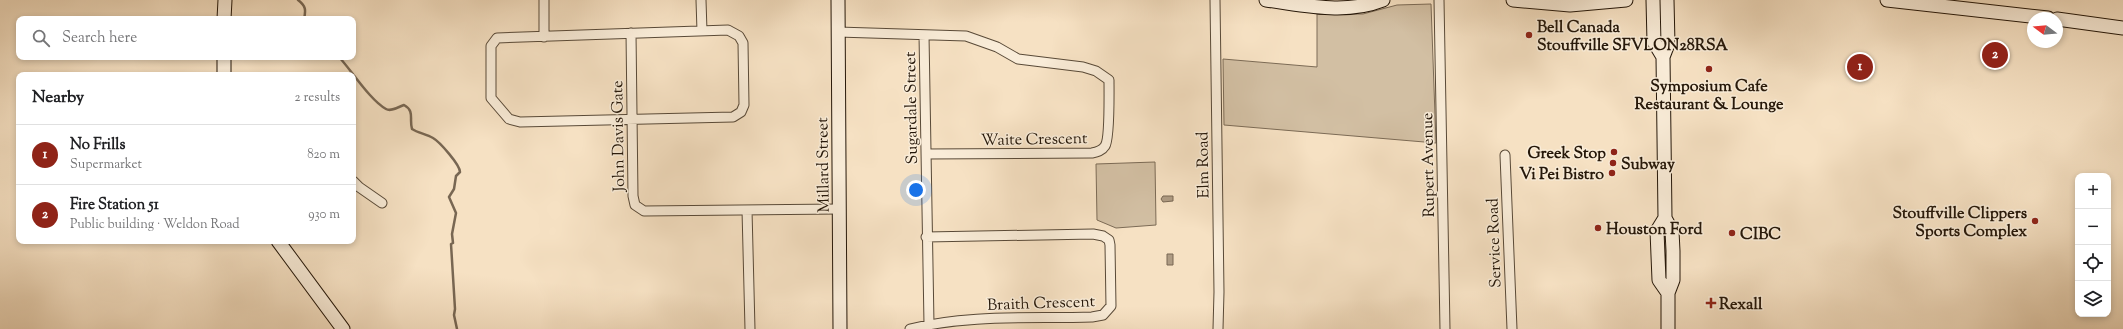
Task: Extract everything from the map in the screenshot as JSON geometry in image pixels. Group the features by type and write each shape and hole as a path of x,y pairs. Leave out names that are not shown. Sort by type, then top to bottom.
{"street":[{"path":"224,16 225,0"},
{"path":"544,0 544,37"},
{"path":"700,0 702,31"},
{"name":"Millard Street","path":"838,0 840,329"},
{"name":"Elm Road","path":"1215,0 1220,292 1218,329"},
{"path":"1266,0 1333,4 1355,8 1383,0"},
{"name":"Rupert Avenue","path":"1439,0 1445,329"},
{"path":"1513,0 1570,5 1626,0"},
{"path":"1653,0 1654,42 1663,57"},
{"path":"1667,0 1668,44 1663,57 1665,218 1672,232 1673,251 1673,280 1668,293 1668,329"},
{"path":"1887,0 2027,16"},
{"path":"2063,20 2123,28"},
{"path":"728,30 739,36 743,43 744,105 741,112 733,117 520,122 509,119 492,98 491,46 497,38 631,33 728,30"},
{"name":"Waite Crescent","path":"838,32 966,36 997,47 1018,59 1089,69 1096,71 1109,80 1108,135 1106,145 1101,151 1092,153 926,154"},
{"name":"John Davis Gate","path":"631,33 633,196 635,205 644,211 840,209"},
{"name":"Sugardale Street","path":"924,35 926,237 929,324"},
{"path":"224,60 224,72"},
{"name":"Service Road","path":"1505,155 1512,329"},
{"path":"356,184 382,203"},
{"path":"747,210 750,329"},
{"name":"Braith Crescent","path":"910,329 929,324 985,319 1092,317 1103,315 1111,306 1110,245 1109,240 1103,236 1093,234 926,237"},
{"path":"280,244 343,329"}],"shaded area":[{"path":"1431,4 1436,143 1224,125 1223,59 1317,67 1317,14 1363,14 1397,5"},
{"path":"1155,162 1156,225 1116,228 1097,220 1096,164"},
{"path":"1163,196 1173,196 1173,201 1163,202 1161,199"},
{"path":"1167,254 1173,254 1173,265 1167,265"}],"waterway":[{"path":"298,0 305,8 304,16"},
{"path":"341,60 351,72"},
{"path":"356,78 374,99 386,109 392,110 404,105 407,107 411,113 412,129 436,140 457,164 460,172 456,176 454,189 449,197 456,213 452,234 453,243 451,244 455,309 454,315 457,329"}],"place":[{"name":"Bell Canada Stouffville SFVLON28RSA","path":"1529,35"},
{"name":"Fire Station 51","path":"1995,55"},
{"name":"No Frills","path":"1860,67"},
{"name":"Symposium Cafe Restaurant & Lounge","path":"1709,69"},
{"name":"Greek Stop","path":"1614,152"},
{"name":"Subway","path":"1613,163"},
{"name":"Vi Pei Bistro","path":"1612,173"},
{"name":"Stouffville Clippers Sports Complex","path":"2035,221"},
{"name":"Houston Ford","path":"1598,228"},
{"name":"CIBC","path":"1732,233"},
{"name":"Rexall","path":"1711,303"}]}
